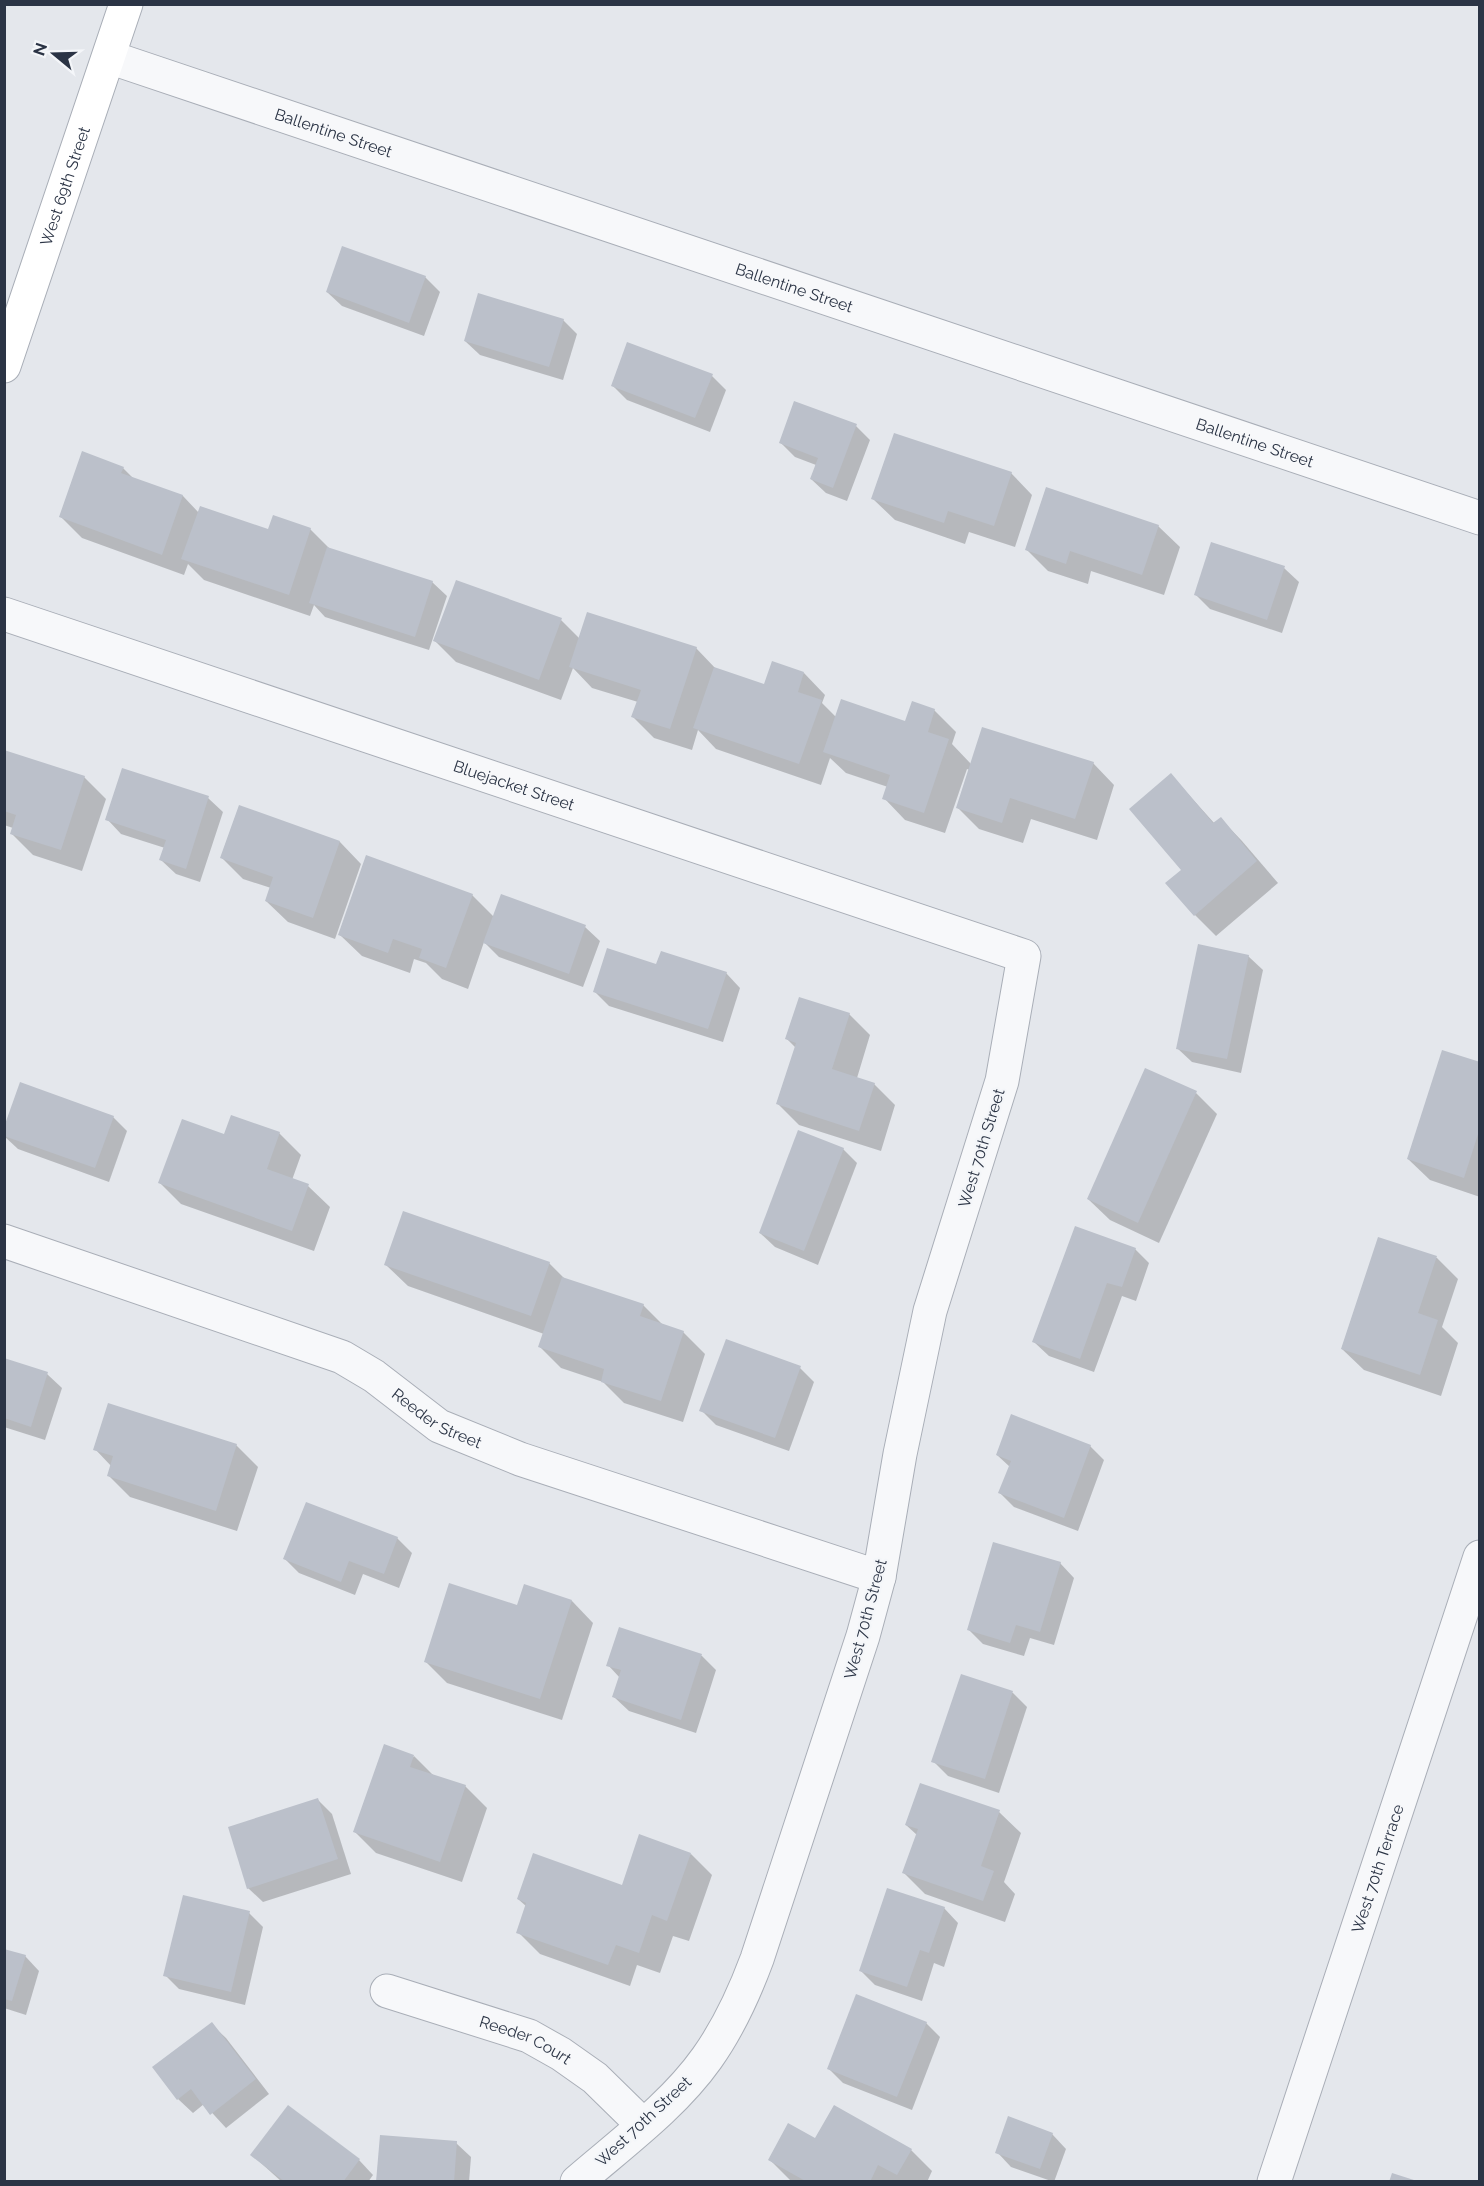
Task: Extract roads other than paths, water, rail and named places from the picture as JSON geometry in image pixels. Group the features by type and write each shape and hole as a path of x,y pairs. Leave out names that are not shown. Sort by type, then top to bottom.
{"street":[{"name":"West 69th Street","path":"4,366 126,4"},
{"name":"Ballentine Street","path":"109,57 1479,518"},
{"name":"Bluejacket Street","path":"4,614 1024,956"},
{"name":"West 70th Street","path":"577,2181 683,2088 727,2027 744,1994 757,1959 863,1636 879,1578 900,1454 930,1311 1002,1081 1024,956"},
{"name":"Reeder Street","path":"4,1241 342,1357 374,1376 439,1426 520,1459 879,1578"},
{"name":"West 70th Terrace","path":"1274,2181 1479,1557"},
{"name":"Reeder Court","path":"387,1991 529,2036 561,2054 594,2078 643,2125"}]}
